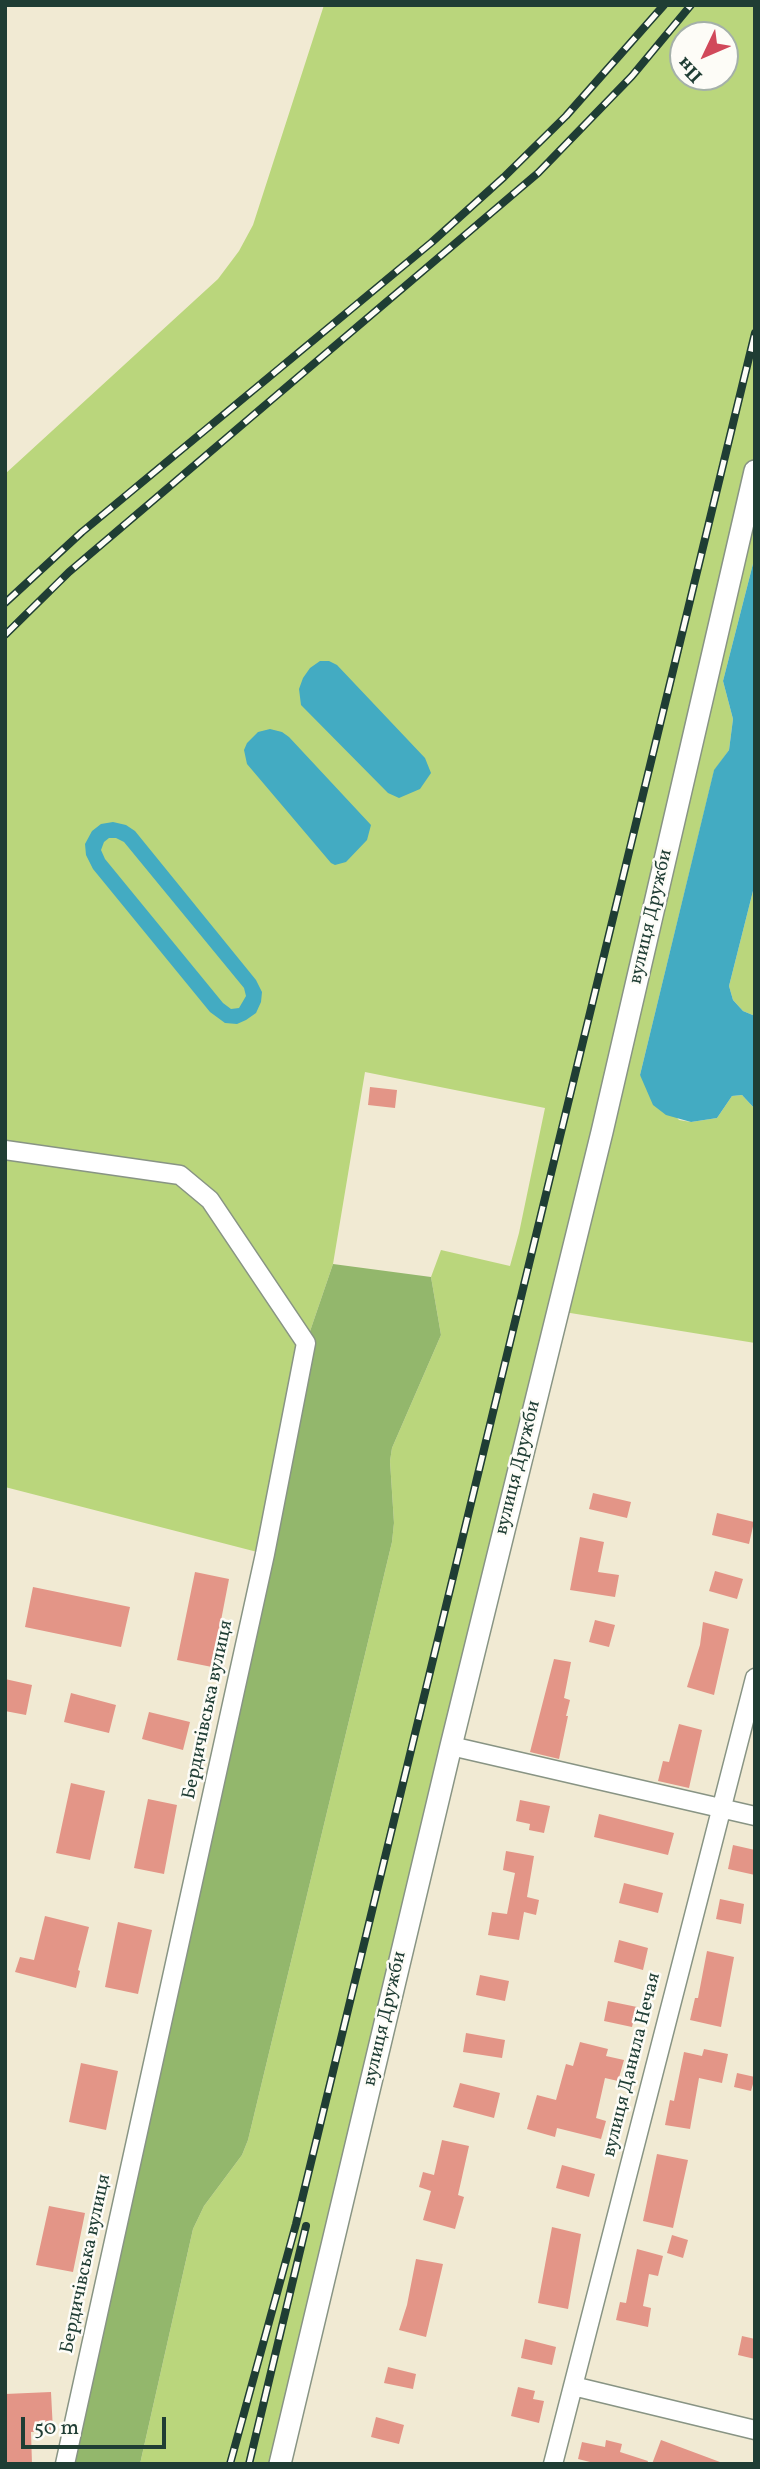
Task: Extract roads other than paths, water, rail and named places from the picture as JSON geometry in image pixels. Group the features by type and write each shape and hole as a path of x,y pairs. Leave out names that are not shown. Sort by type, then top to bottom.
{"street":[{"name":"вулиця Дружби","path":"280,2464 451,1746 602,1132 755,471"},
{"name":"Бердичівська вулиця","path":"5,1150 180,1175 210,1200 306,1343 265,1554 65,2464"},
{"name":"вулиця Данила Нечая","path":"553,2464 755,1678"},
{"path":"451,1746 755,1816"},
{"path":"573,2386 755,2430"}],"water":[{"path":"755,556 755,883 729,986 733,1000 743,1011 755,1016 755,1109 742,1095 732,1096 717,1118 691,1122 666,1115 653,1105 640,1075 714,770 729,750 733,719 723,681"},
{"path":"320,661 337,665 425,758 431,773 420,789 399,798 388,793 301,705 299,689 303,678 310,668"},
{"path":"270,729 289,737 371,825 367,840 346,862 335,865 331,863 247,764 244,750 247,743 258,732"},
{"path":"113,822 126,825 135,831 256,980 262,992 256,1013 237,1024 225,1023 210,1012 93,869 86,855 85,844 92,831 101,824","holes":["109,838 124,842 244,988 246,996 239,1008 231,1009 223,1003 105,859 101,850 104,842"]}],"railway":[{"path":"5,603 82,532 432,242 504,177 566,116 664,5"},
{"path":"5,635 69,572 538,173 632,76 691,5"},
{"path":"230,2464 296,2224 755,333"},
{"path":"249,2464 306,2226"}]}
